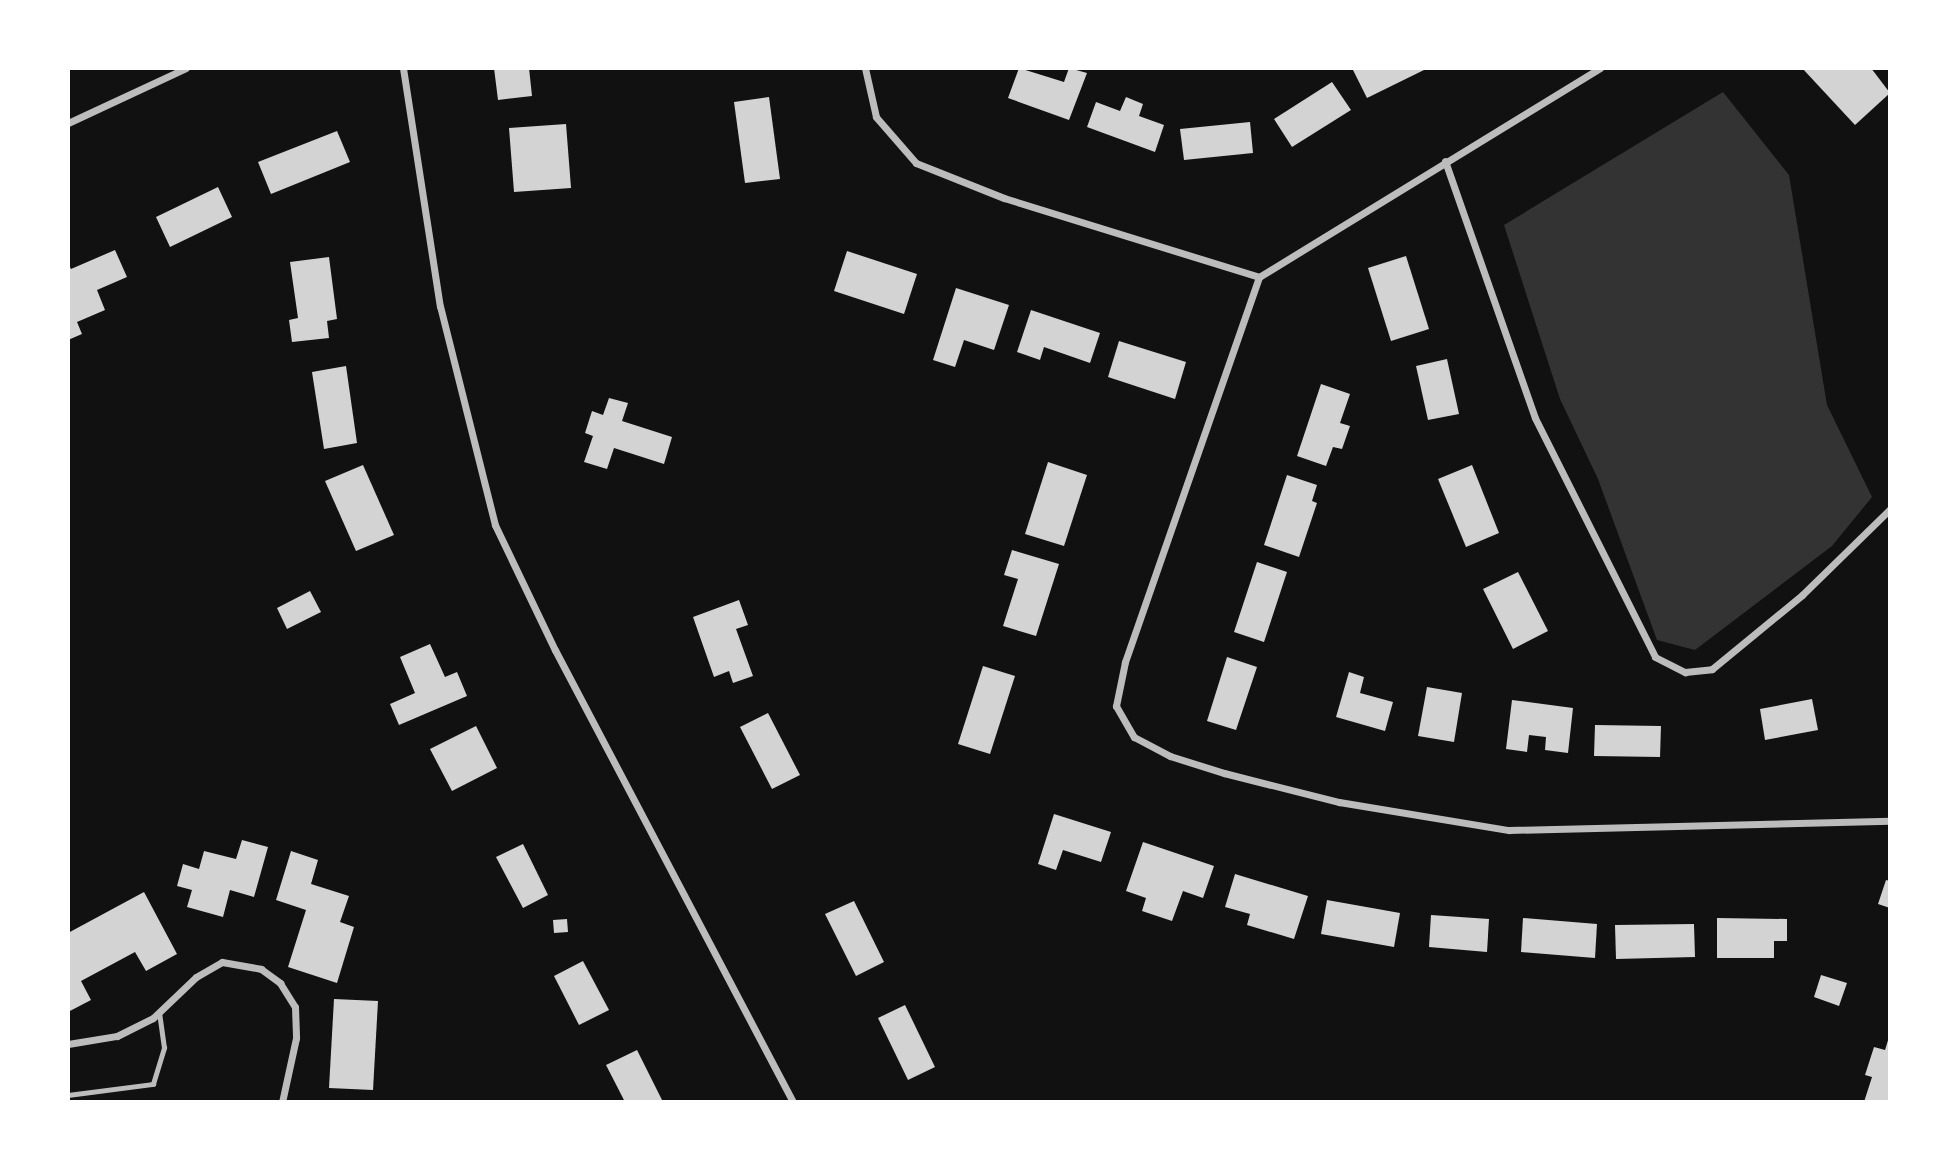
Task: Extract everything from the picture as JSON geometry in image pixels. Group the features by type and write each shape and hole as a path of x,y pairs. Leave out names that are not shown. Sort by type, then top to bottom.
{"street":[{"path":"68,123 186,68"},
{"path":"403,68 440,306 495,525 561,662 793,1102"},
{"path":"865,68 876,117 916,163 1004,198 1259,277"},
{"path":"1600,68 1444,161 1259,277 1125,662 1116,706 1134,737 1170,756 1237,777 1339,802 1509,830 1890,821"},
{"path":"1444,161 1535,418 1655,657 1685,672 1712,669 1802,595 1890,509"},
{"path":"68,1044 117,1036 159,1013 196,977 222,962 261,969 271,976 295,1007 296,1038 282,1102"}],"lane":[{"path":"68,1095 153,1084 164,1048 159,1013"}],"shaded area":[{"path":"1723,92 1789,175 1827,405 1872,497 1832,546 1695,650 1657,640 1598,479 1560,399 1504,225"}],"building":[{"path":"494,68 529,68 532,96 498,100"},
{"path":"1019,68 1064,82 1069,68 1087,73 1069,120 1008,98"},
{"path":"1352,68 1423,68 1424,70 1367,98"},
{"path":"1802,68 1871,68 1890,93 1855,125"},
{"path":"1332,82 1351,110 1292,147 1274,119"},
{"path":"769,97 780,179 745,183 734,102"},
{"path":"1126,97 1143,104 1139,116 1164,125 1155,152 1087,127 1096,102 1120,111"},
{"path":"1250,122 1253,153 1184,160 1180,129"},
{"path":"566,124 571,188 514,192 509,128"},
{"path":"337,131 350,162 271,194 258,162"},
{"path":"218,187 232,217 170,247 156,217"},
{"path":"115,250 127,277 97,290 105,310 77,322 82,334 68,340 68,263 71,269"},
{"path":"847,251 917,274 904,314 834,291"},
{"path":"1406,256 1429,329 1391,341 1368,268"},
{"path":"329,257 337,319 327,321 329,338 292,342 289,320 298,318 290,262"},
{"path":"956,288 1009,305 994,350 964,340 955,367 933,360"},
{"path":"1031,310 1100,333 1090,363 1044,347 1040,360 1017,352"},
{"path":"1119,341 1186,362 1175,399 1108,377"},
{"path":"1447,359 1459,414 1428,420 1416,366"},
{"path":"346,366 357,443 324,449 312,372"},
{"path":"1321,384 1350,394 1340,423 1350,426 1342,449 1333,447 1326,466 1297,456"},
{"path":"609,398 628,403 622,421 672,437 664,464 614,448 607,469 584,462 593,436 585,433 592,411 603,415"},
{"path":"1048,462 1087,475 1064,546 1025,534"},
{"path":"363,465 394,535 356,551 325,481"},
{"path":"1472,465 1499,533 1466,547 1438,479"},
{"path":"1287,475 1317,485 1312,501 1317,503 1299,557 1264,545"},
{"path":"1012,550 1059,564 1036,636 1003,626 1018,579 1004,575"},
{"path":"1257,562 1287,572 1264,642 1234,632"},
{"path":"1518,572 1548,631 1513,649 1483,589"},
{"path":"310,591 321,612 287,629 277,608"},
{"path":"739,600 748,625 736,629 753,676 733,683 729,671 714,677 693,617"},
{"path":"430,644 445,677 457,672 467,696 399,725 390,704 415,693 400,657"},
{"path":"1227,657 1257,667 1236,730 1207,721"},
{"path":"983,666 1015,676 990,754 958,744"},
{"path":"1349,672 1364,677 1360,693 1393,702 1385,731 1336,717"},
{"path":"1427,687 1462,693 1454,742 1418,736"},
{"path":"1812,699 1818,730 1765,740 1760,709"},
{"path":"1512,700 1573,708 1568,753 1545,750 1546,737 1529,735 1527,752 1506,749"},
{"path":"768,713 800,775 772,789 740,727"},
{"path":"1595,725 1661,726 1660,757 1594,756"},
{"path":"476,726 497,768 452,791 430,749"},
{"path":"1054,814 1111,832 1101,862 1063,850 1056,870 1038,864"},
{"path":"242,840 268,847 254,897 230,890 223,917 187,907 192,890 177,886 183,864 199,869 204,851 236,859"},
{"path":"1143,842 1214,866 1203,898 1183,891 1172,921 1142,911 1146,898 1126,891"},
{"path":"523,844 548,895 523,908 496,857"},
{"path":"291,851 318,860 311,884 349,896 340,922 354,927 337,983 288,967 306,910 276,900"},
{"path":"1235,874 1308,896 1294,939 1247,925 1250,914 1225,907"},
{"path":"1886,880 1890,881 1890,908 1878,904"},
{"path":"144,892 177,954 146,971 135,952 81,981 91,1000 68,1012 68,933"},
{"path":"1327,900 1400,913 1394,947 1321,934"},
{"path":"854,901 884,962 856,976 825,914"},
{"path":"1431,915 1489,919 1487,952 1429,947"},
{"path":"1523,918 1597,924 1595,958 1521,952"},
{"path":"1717,918 1787,919 1787,941 1774,941 1774,958 1717,958"},
{"path":"567,919 568,932 554,933 553,920"},
{"path":"1694,924 1695,957 1616,959 1615,925"},
{"path":"583,961 609,1010 579,1025 554,976"},
{"path":"1821,975 1847,983 1839,1006 1814,997"},
{"path":"334,999 378,1001 373,1090 329,1088"},
{"path":"905,1005 935,1067 908,1080 878,1018"},
{"path":"1889,1037 1890,1102 1864,1102 1872,1077 1865,1075 1874,1047 1885,1050"},
{"path":"637,1050 663,1102 625,1102 606,1065"}]}
